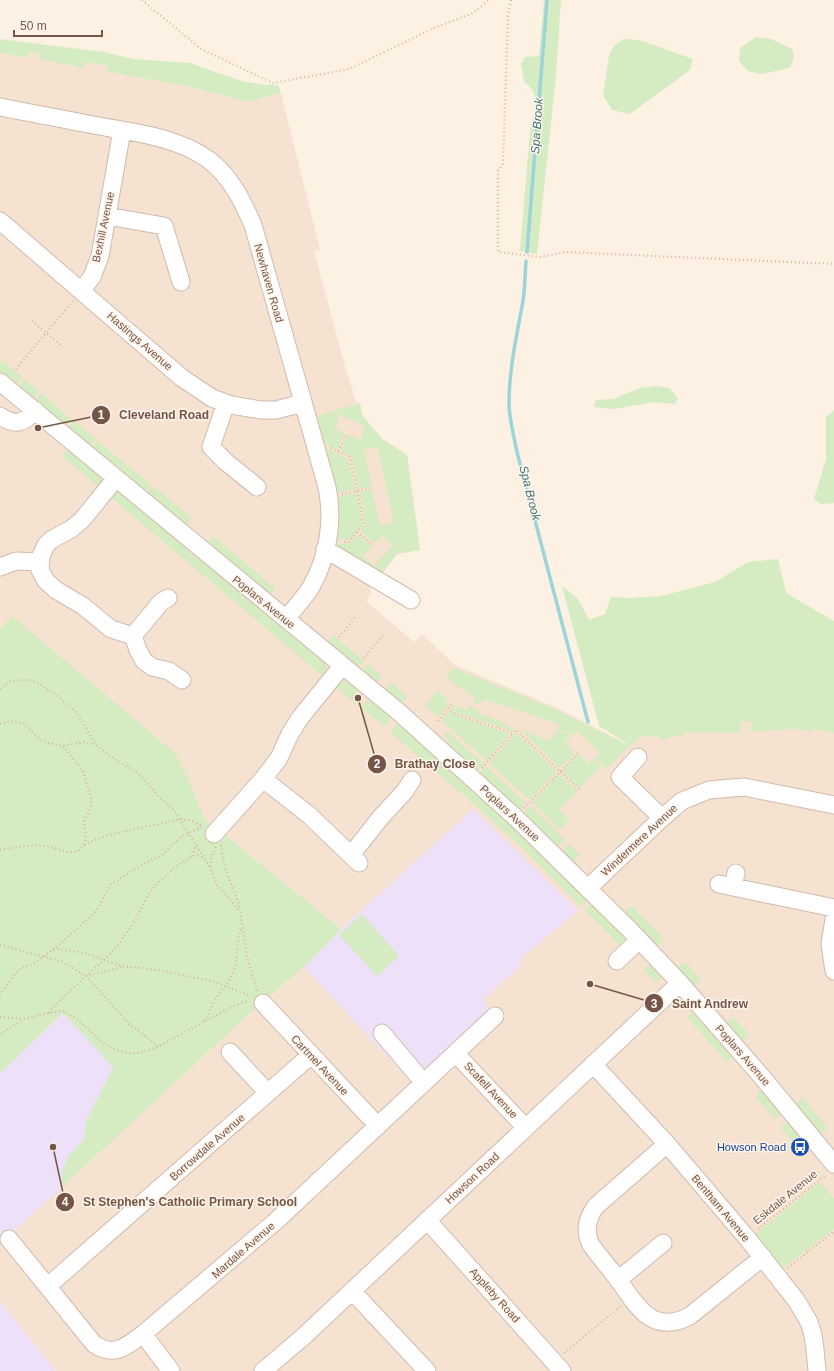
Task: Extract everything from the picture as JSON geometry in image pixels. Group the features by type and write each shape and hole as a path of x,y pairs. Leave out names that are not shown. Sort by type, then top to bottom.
{"street":[{"name":"Newhaven Road","path":"0,107 154,136 188,147 209,161 227,178 242,199 253,225 329,497 330,515 326,546 311,587 286,619"},
{"name":"Bexhill Avenue","path":"81,290 92,277 100,256 122,130"},
{"path":"107,216 164,226 181,282"},
{"name":"Hastings Avenue","path":"0,221 182,378 212,398 226,403 261,410 276,410 303,404"},
{"name":"Poplars Avenue","path":"1,384 35,410 400,714 516,818 588,888 680,983 762,1077 833,1168"},
{"path":"226,403 211,446 226,462 257,487"},
{"path":"0,416 8,420 22,422 30,417 35,410"},
{"path":"116,478 82,520 71,529 51,540 46,545 40,562 40,570 42,576 50,586 83,606 111,629 133,636"},
{"path":"326,546 411,600"},
{"path":"0,567 16,561 40,562"},
{"path":"133,636 161,602 168,598"},
{"path":"133,636 144,661 152,667 169,672 184,681"},
{"path":"217,827 263,779 279,758 290,734 300,718 342,666"},
{"path":"638,757 620,777 662,818"},
{"path":"263,779 309,815 355,859 381,817 405,791 412,778"},
{"name":"Windermere Avenue","path":"588,888 682,801 709,790 744,787 834,805"},
{"path":"729,881 834,908"},
{"path":"834,919 830,944 834,972"},
{"path":"617,961 639,940"},
{"name":"Howson Road","path":"263,1371 352,1291 680,983"},
{"name":"Cartmel Avenue","path":"261,1001 378,1126"},
{"name":"Mardale Avenue","path":"10,1239 94,1344 110,1350 120,1349 143,1334 276,1221 495,1016"},
{"path":"382,1033 424,1083"},
{"path":"230,1052 268,1093"},
{"name":"Scafell Avenue","path":"456,1054 525,1127"},
{"name":"Borrowdale Avenue","path":"48,1286 311,1056"},
{"name":"Bentham Avenue","path":"593,1064 667,1144 763,1257 796,1300 809,1322 815,1349 817,1371"},
{"path":"667,1144 596,1206 589,1218 587,1231 591,1245 631,1298 648,1316 654,1320 667,1322 680,1320 691,1316 763,1257"},
{"name":"Appleby Road","path":"427,1220 558,1366"},
{"path":"618,1280 662,1242"},
{"path":"352,1291 421,1369"},
{"path":"143,1334 171,1371"}],"path":[{"path":"142,0 201,50 273,83 349,69 434,28 473,13 489,0"},
{"path":"511,0 508,15 503,164 498,171 498,252 540,257 565,252 834,264"},
{"path":"16,369 81,290"},
{"path":"32,321 63,347"},
{"path":"338,452 346,434"},
{"path":"314,440 350,457 364,523 350,542 326,546"},
{"path":"329,497 372,488"},
{"path":"357,532 373,545"},
{"path":"338,637 356,616"},
{"path":"364,658 383,635"},
{"path":"0,689 9,682 21,680 36,682 49,689 84,722 96,745"},
{"path":"438,721 453,702"},
{"path":"448,708 457,715 513,733"},
{"path":"0,724 11,721 17,721 25,724 43,742 63,746 84,742 96,745 110,756 138,773 160,798 173,808 210,867 217,885 240,911"},
{"path":"473,778 516,730 516,725"},
{"path":"516,730 580,790"},
{"path":"63,746 83,771 91,798 91,807 84,822 86,839 84,845"},
{"path":"516,818 559,771 578,753"},
{"path":"0,850 15,847 40,846 74,852 78,851 84,845 105,836 180,819 217,827"},
{"path":"0,995 17,972 32,965 43,957 91,916 98,908 110,884 162,855 175,841 188,832 217,827"},
{"path":"210,867 215,848 221,842 224,862 240,911 247,956 261,1001"},
{"path":"192,857 196,846"},
{"path":"49,1013 52,1008 119,944 147,897 157,884 176,866 192,857 198,855 205,859"},
{"path":"203,1022 208,1016 214,1002 233,972 239,934 242,926"},
{"path":"0,945 61,961 86,976 129,1024 158,1047"},
{"path":"52,950 59,949 78,951 125,967"},
{"path":"86,976 125,967 143,968 189,976 226,985 261,1001"},
{"path":"0,1017 24,1019 49,1013 63,1012 76,1018 111,1048 119,1052 138,1054 148,1052 243,1002 261,1001"},
{"path":"0,1034 24,1019"},
{"name":"Eskdale Avenue","path":"747,1238 833,1168"},
{"path":"778,1276 834,1231"},
{"path":"558,1366 631,1298"}],"shaded area":[{"path":"29,52 39,53 38,59 83,68 85,62 109,66 108,72 186,86 248,102 281,93 320,249 314,251 345,367 357,404 360,403 362,415 382,439 407,455 420,550 397,554 380,576 369,579 371,594 366,601 414,642 422,634 455,665 557,708 631,746 639,737 684,735 683,732 739,733 741,721 752,722 750,732 794,729 813,731 813,729 834,733 834,1371 56,1371 0,1301 0,1244 262,1002 304,967 341,929 204,818 187,776 12,616 0,630 0,53 27,58"},
{"path":"473,809 578,910 523,957 519,968 482,1000 490,1010 412,1083 304,967 341,929"},
{"path":"63,1013 151,1105 0,1244 0,1073"},
{"path":"0,1301 56,1371 0,1371"}],"green space":[{"path":"544,0 561,0 556,76 537,254 520,251 530,130 536,105 533,91 524,81 521,64 525,57 539,56"},
{"path":"756,37 771,39 792,49 794,57 790,68 762,74 748,71 739,61 740,48"},
{"path":"0,39 104,52 134,59 190,63 241,81 265,85 278,85 281,93 248,102 186,86 108,72 109,66 85,62 83,68 38,59 39,53 29,52 28,58 0,53"},
{"path":"624,39 639,40 693,59 690,70 630,114 612,110 603,96 609,55 615,45"},
{"path":"2,361 22,377 15,385 9,380 10,378 7,375 5,377 0,373 0,363"},
{"path":"24,379 39,391 31,400 17,388"},
{"path":"656,386 669,388 678,398 675,404 654,402 613,409 594,407 596,400 614,399 640,388"},
{"path":"41,393 71,419 64,427 34,402"},
{"path":"360,403 362,415 382,439 407,455 420,550 397,554 380,576 334,551 336,544 350,543 358,534 372,546 363,556 374,566 393,545 383,535 374,543 360,531 366,523 359,492 372,489 380,526 394,523 378,447 364,450 372,486 358,489 351,456 340,451 348,435 360,440 366,427 340,415 334,428 345,434 337,450 325,443 317,416"},
{"path":"834,410 834,503 821,504 814,499 826,459 826,417"},
{"path":"74,421 96,439 88,448 66,430"},
{"path":"98,441 151,485 143,494 91,449"},
{"path":"69,448 101,475 102,481 100,488 62,456"},
{"path":"326,448 348,459 355,489 338,493"},
{"path":"153,486 192,518 184,527 146,495"},
{"path":"120,493 124,494 325,661 327,670 325,678 109,496"},
{"path":"356,493 363,523 349,540 337,540 340,513 339,496"},
{"path":"213,536 275,588 268,597 206,545"},
{"path":"778,559 786,593 834,621 834,733 814,729 813,731 794,729 750,732 752,722 741,721 740,733 683,732 684,735 660,740 658,736 639,737 631,746 599,726 562,586 578,599 589,620 605,614 611,597 631,598 661,596 715,582 748,562"},
{"path":"12,616 176,754 187,776 204,818 341,929 304,967 262,1002 61,1188 63,1168 68,1157 85,1138 86,1121 114,1068 63,1013 0,1073 0,630"},
{"path":"333,635 364,661 359,667 355,668 326,644"},
{"path":"368,664 382,676 375,685 361,673"},
{"path":"454,668 557,710 630,746 606,769 595,758 600,752 577,731 573,735 557,730 559,724 483,699 480,704 473,702 475,698 446,678"},
{"path":"338,681 350,682 360,688 353,697 361,703 359,706 333,685"},
{"path":"391,683 408,697 401,706 385,690"},
{"path":"437,691 448,699 446,701 449,704 439,717 425,706"},
{"path":"373,699 393,715 384,726 361,707 367,700 370,702"},
{"path":"452,705 466,711 470,706 478,709 477,713 506,723 505,725 515,728 512,731 457,713 450,708"},
{"path":"449,710 456,715 510,734 487,761 441,720"},
{"path":"400,720 590,899 581,907 514,840 390,732"},
{"path":"519,729 547,740 553,739 556,731 571,735 565,742 572,749 571,751 574,754 560,768"},
{"path":"447,731 484,764 476,772 462,761 447,741 449,739 444,735"},
{"path":"516,733 557,771 530,800 489,763"},
{"path":"578,754 588,764 593,758 601,766 579,788 562,771"},
{"path":"486,766 526,803 519,811 478,774"},
{"path":"559,773 577,791 559,810 569,820 560,830 532,802"},
{"path":"530,806 565,840 557,848 522,814"},
{"path":"569,844 580,855 572,864 561,852"},
{"path":"593,902 630,939 625,950 585,911"},
{"path":"632,906 664,939 656,946 624,913"},
{"path":"362,914 399,956 377,976 339,935"},
{"path":"652,962 664,975 656,983 644,970"},
{"path":"685,962 701,980 693,987 676,969"},
{"path":"695,1009 735,1055 727,1062 687,1017"},
{"path":"734,1017 749,1035 741,1042 725,1024"},
{"path":"764,1088 783,1112 774,1119 755,1095"},
{"path":"803,1098 827,1128 818,1135 794,1105"},
{"path":"790,1120 800,1140 795,1144 781,1128"},
{"path":"820,1182 834,1199 834,1229 781,1270 754,1235"}],"waterway":[{"name":"Spa Brook","path":"527,252 547,0"},
{"name":"Spa Brook","path":"526,261 524,296 510,377 510,415 517,452 588,722"}],"place":[{"name":"Cleveland Road","path":"38,428"},
{"name":"Brathay Close","path":"358,698"},
{"name":"Saint Andrew","path":"590,984"},
{"name":"St Stephen's Catholic Primary School","path":"53,1147"},
{"name":"Howson Road","path":"800,1147"}]}
